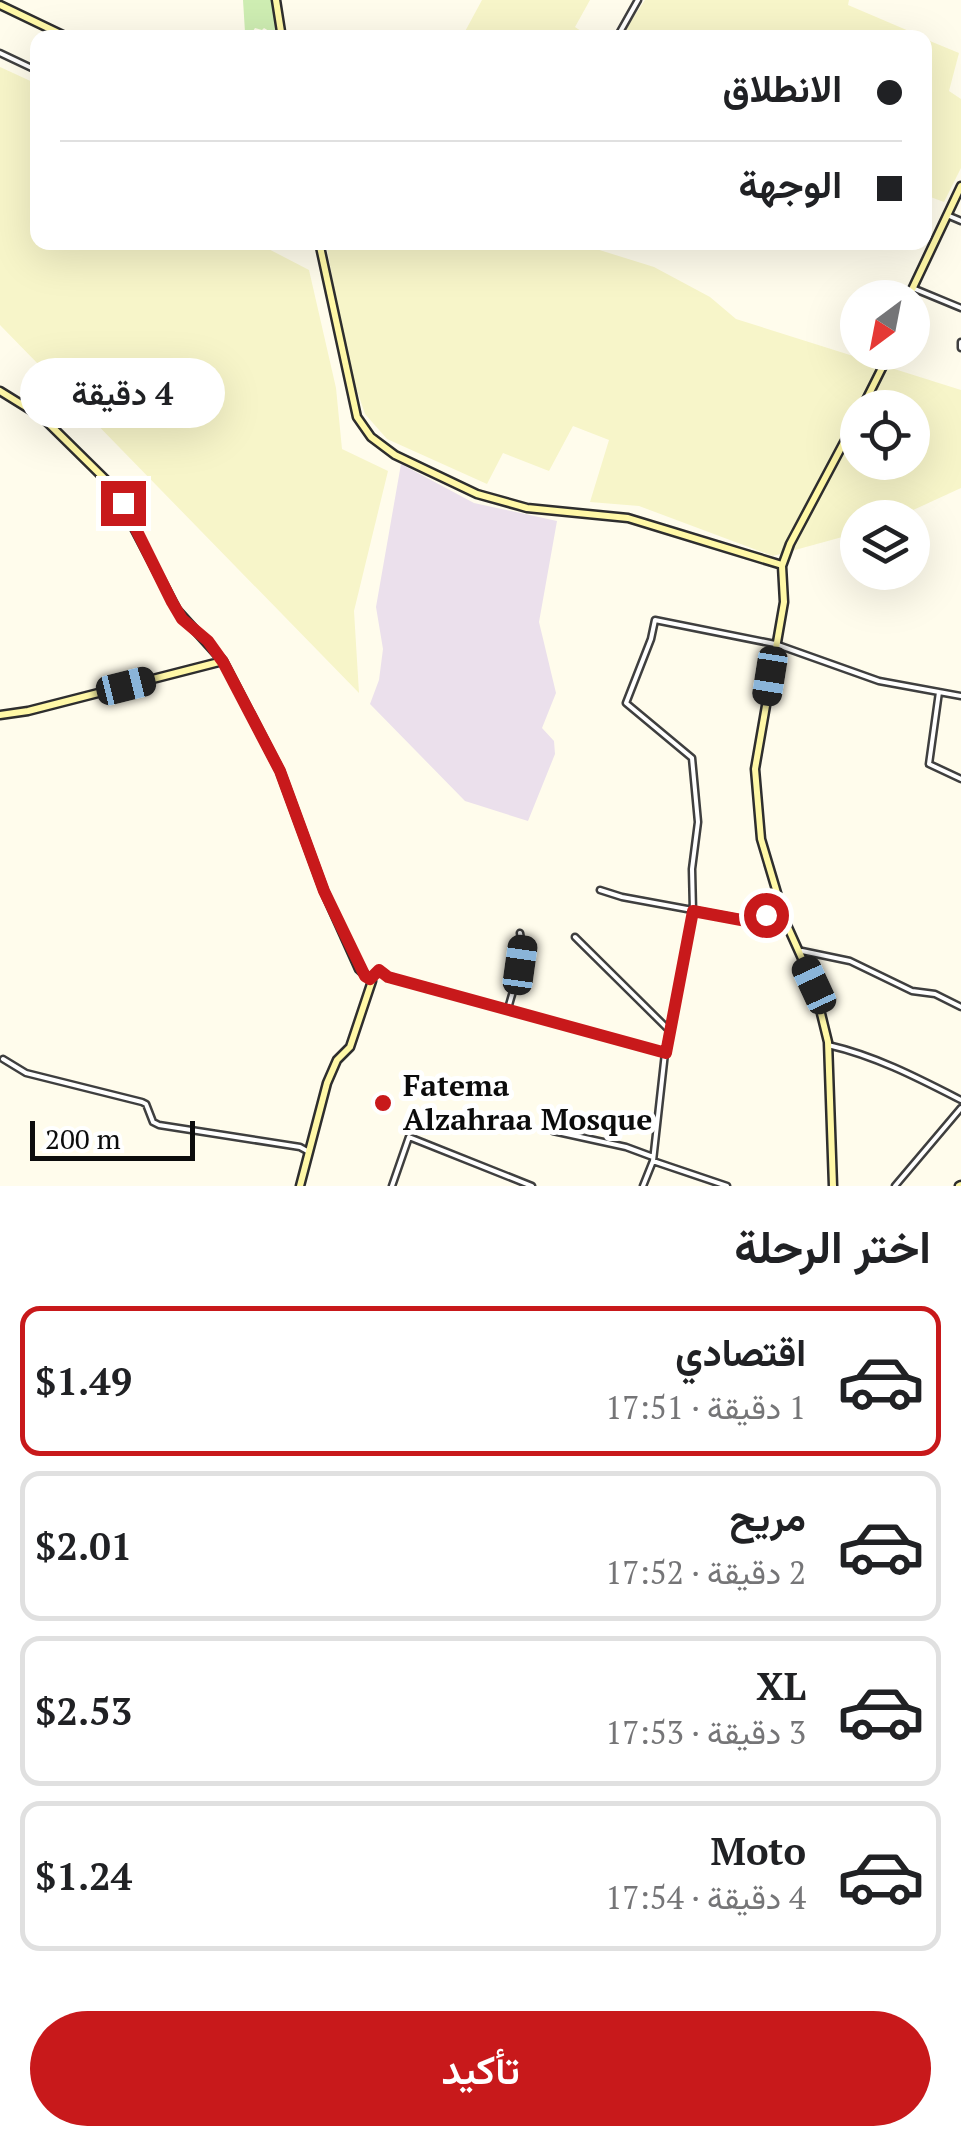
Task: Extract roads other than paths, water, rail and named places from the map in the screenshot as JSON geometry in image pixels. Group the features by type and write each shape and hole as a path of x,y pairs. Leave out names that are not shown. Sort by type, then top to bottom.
{"street":[{"path":"276,0 281,30"},
{"path":"621,30 638,0"},
{"path":"0,5 52,30"},
{"path":"0,53 30,68"},
{"path":"932,246 961,186"},
{"path":"947,215 961,221"},
{"path":"321,250 356,416 371,438 394,455 504,503 628,518 782,566"},
{"path":"916,280 930,250"},
{"path":"930,295 961,308"},
{"path":"0,390 42,418 112,486 177,610 223,662 280,771 360,972 370,979 372,986 350,1047 337,1060 326,1083 300,1186"},
{"path":"833,1186 828,1045 814,985 782,912 761,840 755,769 784,602 782,566 840,450"},
{"path":"644,1186 653,1159 669,1030 693,911 692,869 698,822 692,758 626,703 651,640 654,620 775,644 879,681 961,696"},
{"path":"0,715 223,662"},
{"path":"940,692 928,764 961,779"},
{"path":"600,890 752,922 782,912"},
{"path":"508,1009 520,965 520,934"},
{"path":"575,936 669,1030"},
{"path":"798,951 850,960 912,991 934,994 961,1007"},
{"path":"370,979 379,970 388,977 666,1053"},
{"path":"828,1045 892,1065 961,1100"},
{"path":"2,1060 26,1072 142,1102 153,1122 160,1125 300,1147 309,1152"},
{"path":"895,1186 961,1108"},
{"path":"553,1131 626,1147 727,1186"},
{"path":"402,1186 393,1184 409,1137 532,1186"}],"place":[{"name":"Fatema Alzahraa Mosque","path":"383,1103"}]}
